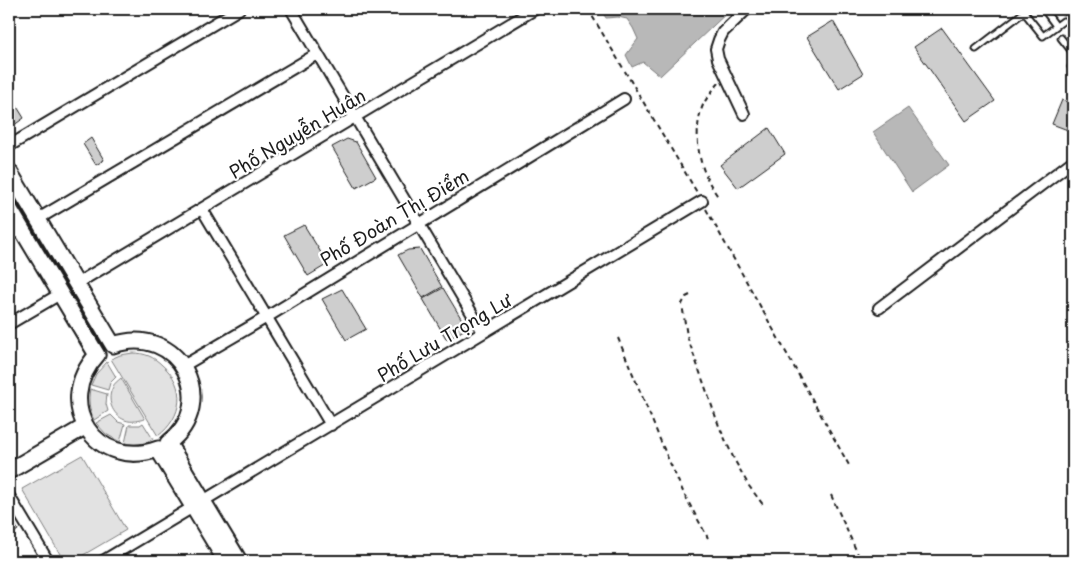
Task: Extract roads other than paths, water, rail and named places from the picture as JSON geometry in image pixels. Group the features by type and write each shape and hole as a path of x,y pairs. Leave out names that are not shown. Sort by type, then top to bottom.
{"street":[{"path":"9,146 239,9"},
{"path":"291,9 483,332"},
{"name":"Phố Nguyễn Huân","path":"76,284 535,9"},
{"path":"744,114 718,59 716,49 718,40 723,32 746,9"},
{"path":"38,219 317,54"},
{"name":"Phố Đoàn Thị Điểm","path":"183,366 267,317 624,99"},
{"path":"879,308 1073,160"},
{"path":"9,171 113,345 130,341 156,344 171,353 183,366 190,381 192,405 183,428 178,435 163,446 141,454 123,453 99,442 86,426 80,412 80,386 86,369 97,355 60,294 15,232 9,208"},
{"name":"Phố Lưu Trọng Lư","path":"103,561 702,201"},
{"path":"202,209 331,425"},
{"path":"9,324 60,294"},
{"path":"9,471 86,426"},
{"path":"163,446 198,504 239,561"},
{"path":"9,496 48,561"},
{"path":"198,504 226,561"}],"lane":[{"path":"1065,9 1073,18"},
{"path":"976,49 1026,10 1043,36 1063,21"},
{"path":"1045,11 1056,26"},
{"path":"1061,38 1073,54"}]}
